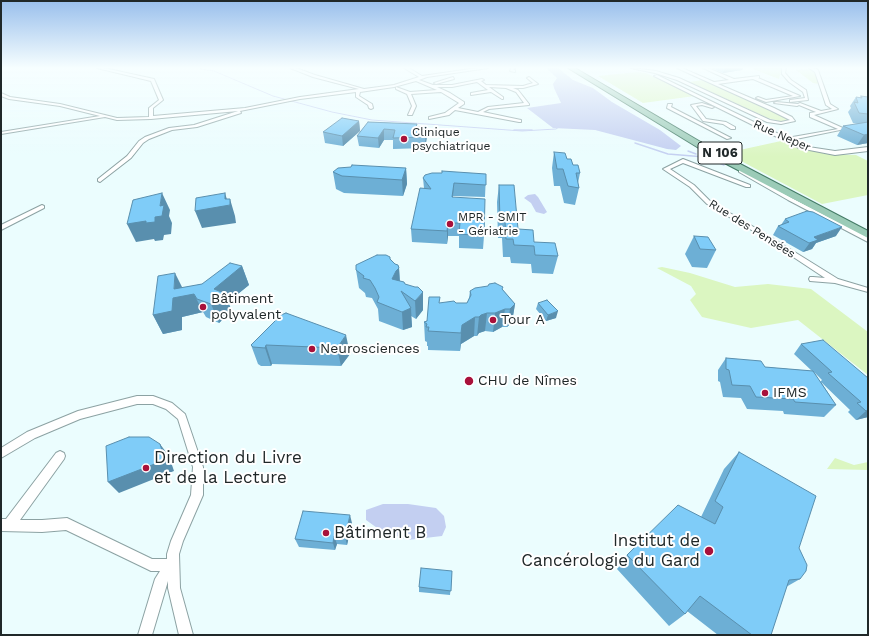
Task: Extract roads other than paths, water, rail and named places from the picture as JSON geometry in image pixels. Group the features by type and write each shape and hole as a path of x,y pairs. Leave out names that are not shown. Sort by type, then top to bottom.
{"main road":[{"name":"N 106","path":"621,98 718,156 868,235"},
{"name":"N 106","path":"627,98 732,160 868,230"}],"street":[{"path":"8,98 87,111 104,117 117,119 151,118 242,110"},
{"path":"151,118 151,108 161,100 160,98"},
{"path":"100,180 129,157 141,142 147,138 171,129 202,124 242,110 308,98"},
{"path":"361,98 370,104 371,108"},
{"path":"410,98 414,105 410,114"},
{"path":"431,118 441,116 462,103 455,98"},
{"path":"479,113 488,108 527,104 522,98"},
{"name":"Rue Neper","path":"702,98 785,140 809,149 830,153 847,153 868,149"},
{"path":"719,98 769,121 781,124 793,121 790,118 747,98"},
{"path":"758,98 766,101 787,98"},
{"path":"785,140 843,129 812,116 812,114 836,109 828,105 826,98"},
{"path":"763,105 806,99 808,103 790,106 776,104"},
{"path":"800,104 820,113"},
{"path":"705,120 693,105 707,105 744,119"},
{"path":"670,106 669,107 729,138"},
{"path":"454,109 519,120"},
{"path":"1,133 104,117"},
{"path":"698,121 705,120 724,123 733,128"},
{"path":"718,156 790,199 868,240"},
{"name":"Rue des Pensées","path":"748,186 683,161 666,169 692,186 709,203 762,234 835,281"},
{"path":"1,228 9,222 42,207"},
{"path":"813,279 835,281 868,290"},
{"path":"1,453 51,426 84,413 137,400 153,400 169,406 182,417 198,467 197,495 177,541 173,565 174,588 186,635"},
{"path":"4,525 60,456"},
{"path":"4,525 67,524 151,565 173,565"},
{"path":"145,635 161,579 173,565"}],"water":[{"path":"559,98 606,98 660,130 681,146 676,150 667,149 595,130 553,128 527,108 561,103"},
{"path":"535,194 547,212 544,214 536,212 531,203 524,198 528,195"},
{"path":"383,504 408,504 436,508 444,516 446,527 442,536 408,540 380,530 366,520 366,510"}],"waterway":[{"path":"279,98 332,112 372,120 522,131 556,129 559,127"},
{"path":"514,130 532,130"},
{"path":"635,143 668,154 705,157 724,165"},
{"path":"688,151 696,154"}],"place":[{"name":"Clinique psychiatrique","path":"404,139"},
{"name":"MPR - SMIT - Gériatrie","path":"450,224"},
{"name":"Bâtiment polyvalent","path":"203,307"},
{"name":"Tour A","path":"493,320"},
{"name":"Neurosciences","path":"312,349"},
{"name":"CHU de Nîmes","path":"469,381"},
{"name":"IFMS","path":"765,393"},
{"name":"Direction du Livre et de la Lecture","path":"146,468"},
{"name":"Bâtiment B","path":"326,533"},
{"name":"Institut de Cancérologie du Gard","path":"709,551"}]}
